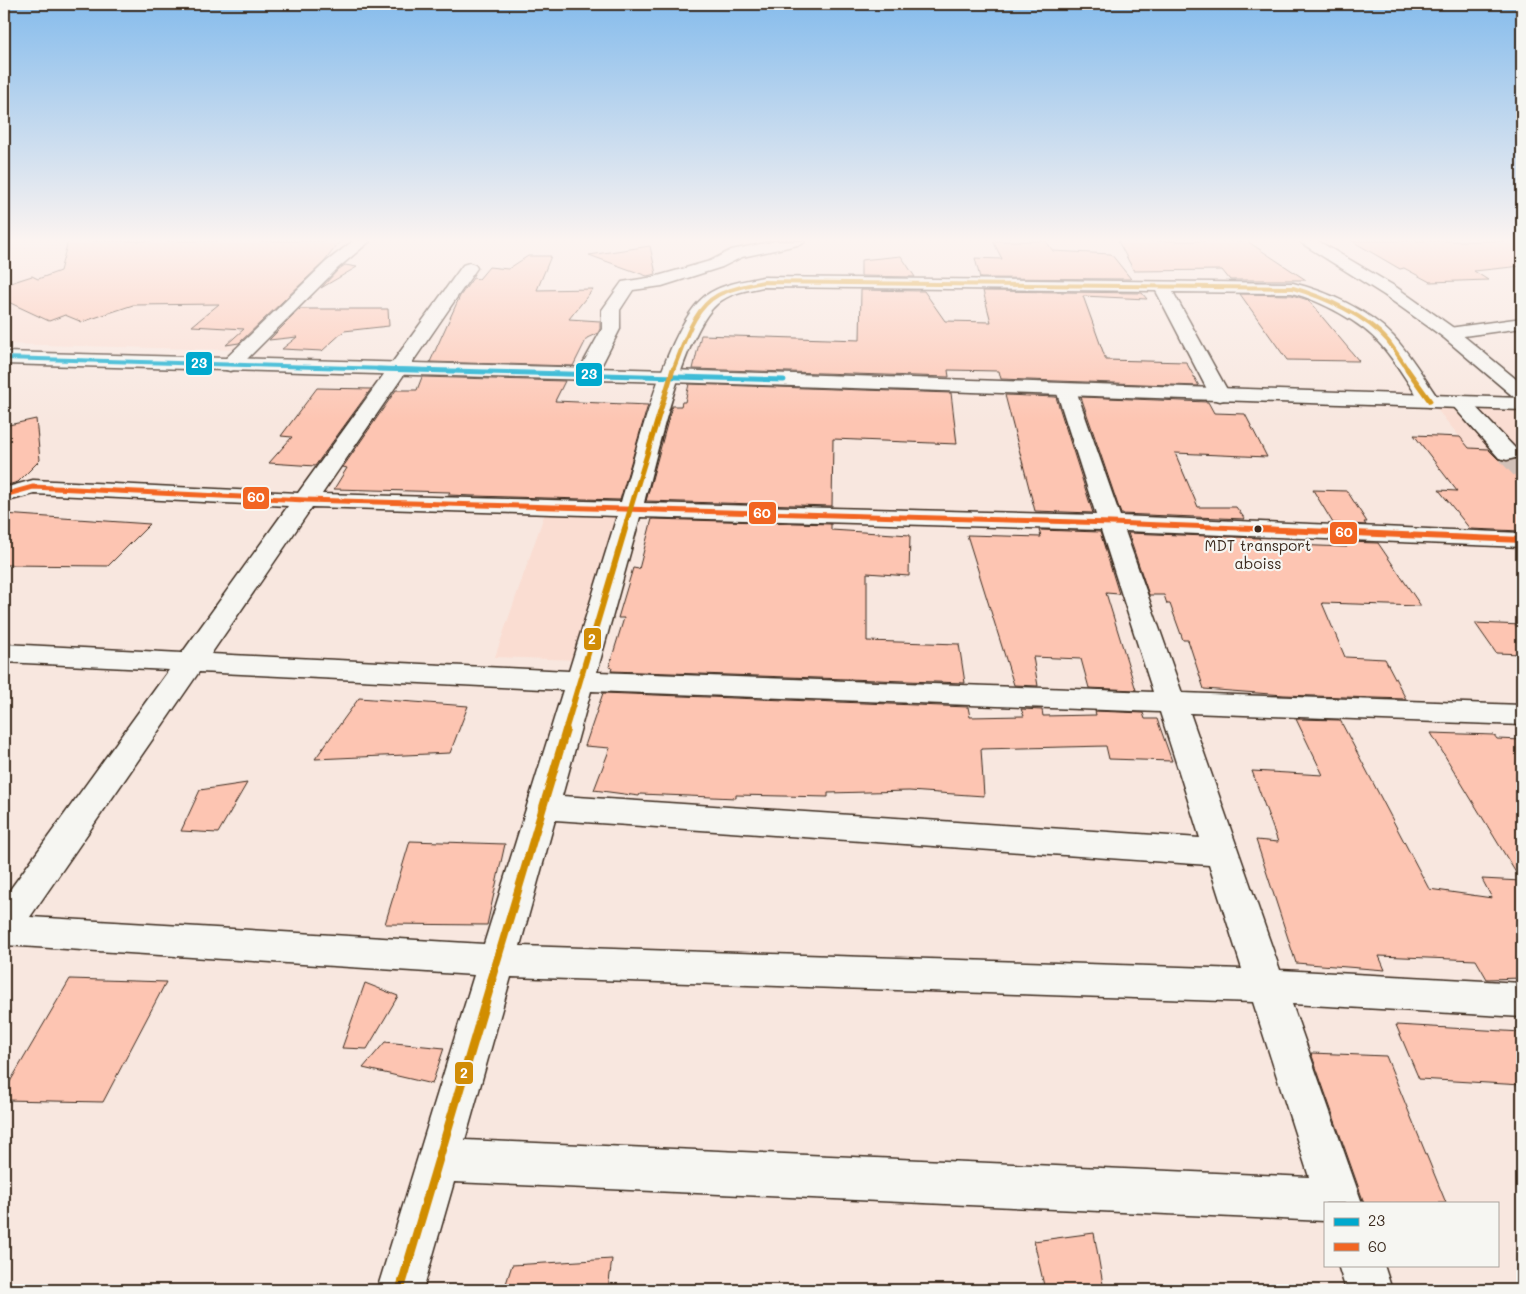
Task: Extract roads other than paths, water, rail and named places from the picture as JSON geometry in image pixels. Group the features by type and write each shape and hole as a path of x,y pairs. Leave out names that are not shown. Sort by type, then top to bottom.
{"main road":[{"path":"230,366 295,301"},
{"path":"4,926 446,301"},
{"path":"587,374 611,329 611,310 617,301"},
{"path":"400,1290 670,376 699,313 711,301"},
{"path":"1170,301 1220,395"},
{"path":"1326,301 1367,322 1379,332 1388,341 1430,401"},
{"path":"1405,301 1449,333 1522,394"},
{"path":"1449,333 1522,323"},
{"path":"4,358 230,366 670,376 1522,404"},
{"path":"439,1160 1339,1201 1066,390"},
{"path":"1460,402 1511,448"},
{"path":"4,495 33,488 306,500 1111,523 1522,540"},
{"path":"4,653 580,681 1522,715"},
{"path":"542,807 1222,853"},
{"path":"4,930 496,961 1266,986 1522,1000"},
{"path":"1361,1266 1369,1290"}],"tunnel":[{"path":"1507,453 1522,469"}],"place":[{"name":"MDT transport aboiss","path":"1258,529"}]}
